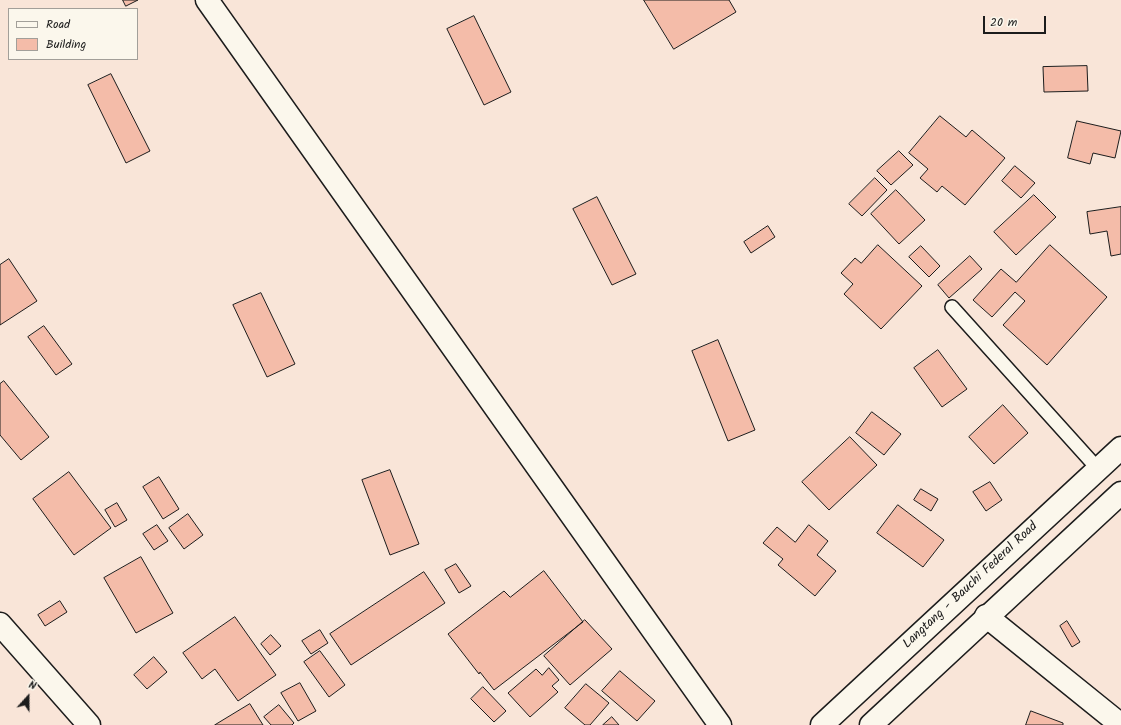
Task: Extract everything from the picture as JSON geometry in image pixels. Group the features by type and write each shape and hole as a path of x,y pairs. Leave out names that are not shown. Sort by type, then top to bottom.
{"street":[{"path":"206,0 720,725"},
{"name":"Langtang - Bauchi Federal Road","path":"822,725 1121,448"},
{"path":"871,725 986,616 1121,493"},
{"path":"986,616 1121,725"},
{"path":"0,624 89,725"}],"lane":[{"path":"952,307 1098,469"}],"building":[{"path":"123,0 138,0 126,6"},
{"path":"644,0 729,0 736,12 674,49"},
{"path":"474,16 511,92 484,105 447,29"},
{"path":"1087,66 1088,91 1044,92 1043,67"},
{"path":"111,74 150,151 126,163 88,85"},
{"path":"940,116 966,137 972,130 1005,158 965,205 942,186 937,192 920,178 928,169 909,153"},
{"path":"1077,121 1121,131 1115,158 1093,153 1090,164 1068,158"},
{"path":"899,151 913,165 891,185 877,171"},
{"path":"1015,166 1035,183 1021,198 1002,181"},
{"path":"875,178 887,190 862,216 849,204"},
{"path":"896,190 925,220 899,244 871,214"},
{"path":"1034,195 1056,217 1016,255 994,232"},
{"path":"597,197 636,274 612,285 573,209"},
{"path":"1121,207 1121,254 1111,256 1107,231 1090,234 1087,212"},
{"path":"768,226 775,237 751,253 744,242"},
{"path":"878,245 922,286 881,329 844,294 853,284 841,273 855,258 861,263"},
{"path":"1050,245 1107,297 1047,365 1003,325 1025,301 1015,292 992,317 973,300 1001,269 1016,282"},
{"path":"921,246 940,266 929,277 909,257"},
{"path":"970,256 982,269 949,298 938,285"},
{"path":"9,259 37,301 0,325 0,265"},
{"path":"261,293 295,364 267,377 233,305"},
{"path":"44,326 72,364 56,375 28,337"},
{"path":"718,340 755,430 728,441 692,351"},
{"path":"938,350 967,389 942,407 914,368"},
{"path":"4,381 49,437 21,460 0,435 0,384"},
{"path":"1003,405 1028,433 994,464 969,437"},
{"path":"872,412 901,434 884,455 856,433"},
{"path":"850,437 877,465 829,510 802,482"},
{"path":"390,470 419,544 390,555 362,480"},
{"path":"69,472 111,528 74,555 33,499"},
{"path":"159,477 179,509 163,519 143,487"},
{"path":"990,482 1002,500 986,511 973,492"},
{"path":"921,489 938,499 931,511 914,500"},
{"path":"117,503 127,520 115,527 105,510"},
{"path":"898,505 944,540 923,567 877,533"},
{"path":"188,514 203,535 184,549 169,528"},
{"path":"157,525 168,541 154,550 143,534"},
{"path":"809,525 828,541 817,555 836,571 815,596 778,565 783,559 763,543 777,527 795,542"},
{"path":"141,557 173,613 136,633 104,578"},
{"path":"456,564 471,586 459,593 445,570"},
{"path":"544,571 583,622 494,690 480,672 479,674 448,634 504,591 510,597"},
{"path":"424,572 445,603 351,665 330,634"},
{"path":"60,601 67,612 45,626 38,615"},
{"path":"235,617 276,675 238,701 215,669 202,679 183,653"},
{"path":"585,620 612,649 570,685 544,656"},
{"path":"1067,621 1080,642 1072,647 1060,626"},
{"path":"320,630 328,643 311,654 302,641"},
{"path":"271,635 281,646 270,655 261,644"},
{"path":"320,651 345,685 329,697 304,662"},
{"path":"154,657 167,672 147,689 134,675"},
{"path":"549,668 559,680 552,686 558,692 530,717 508,693 536,669 542,675"},
{"path":"620,671 655,701 637,721 602,691"},
{"path":"300,683 316,711 298,721 281,693"},
{"path":"586,684 609,703 590,725 585,725 565,708"},
{"path":"483,687 506,711 494,722 471,699"},
{"path":"250,704 263,725 215,725"},
{"path":"279,705 294,723 292,725 271,725 264,717"},
{"path":"1031,711 1063,723 1063,725 1026,725"},
{"path":"612,717 619,725 603,725"}]}
